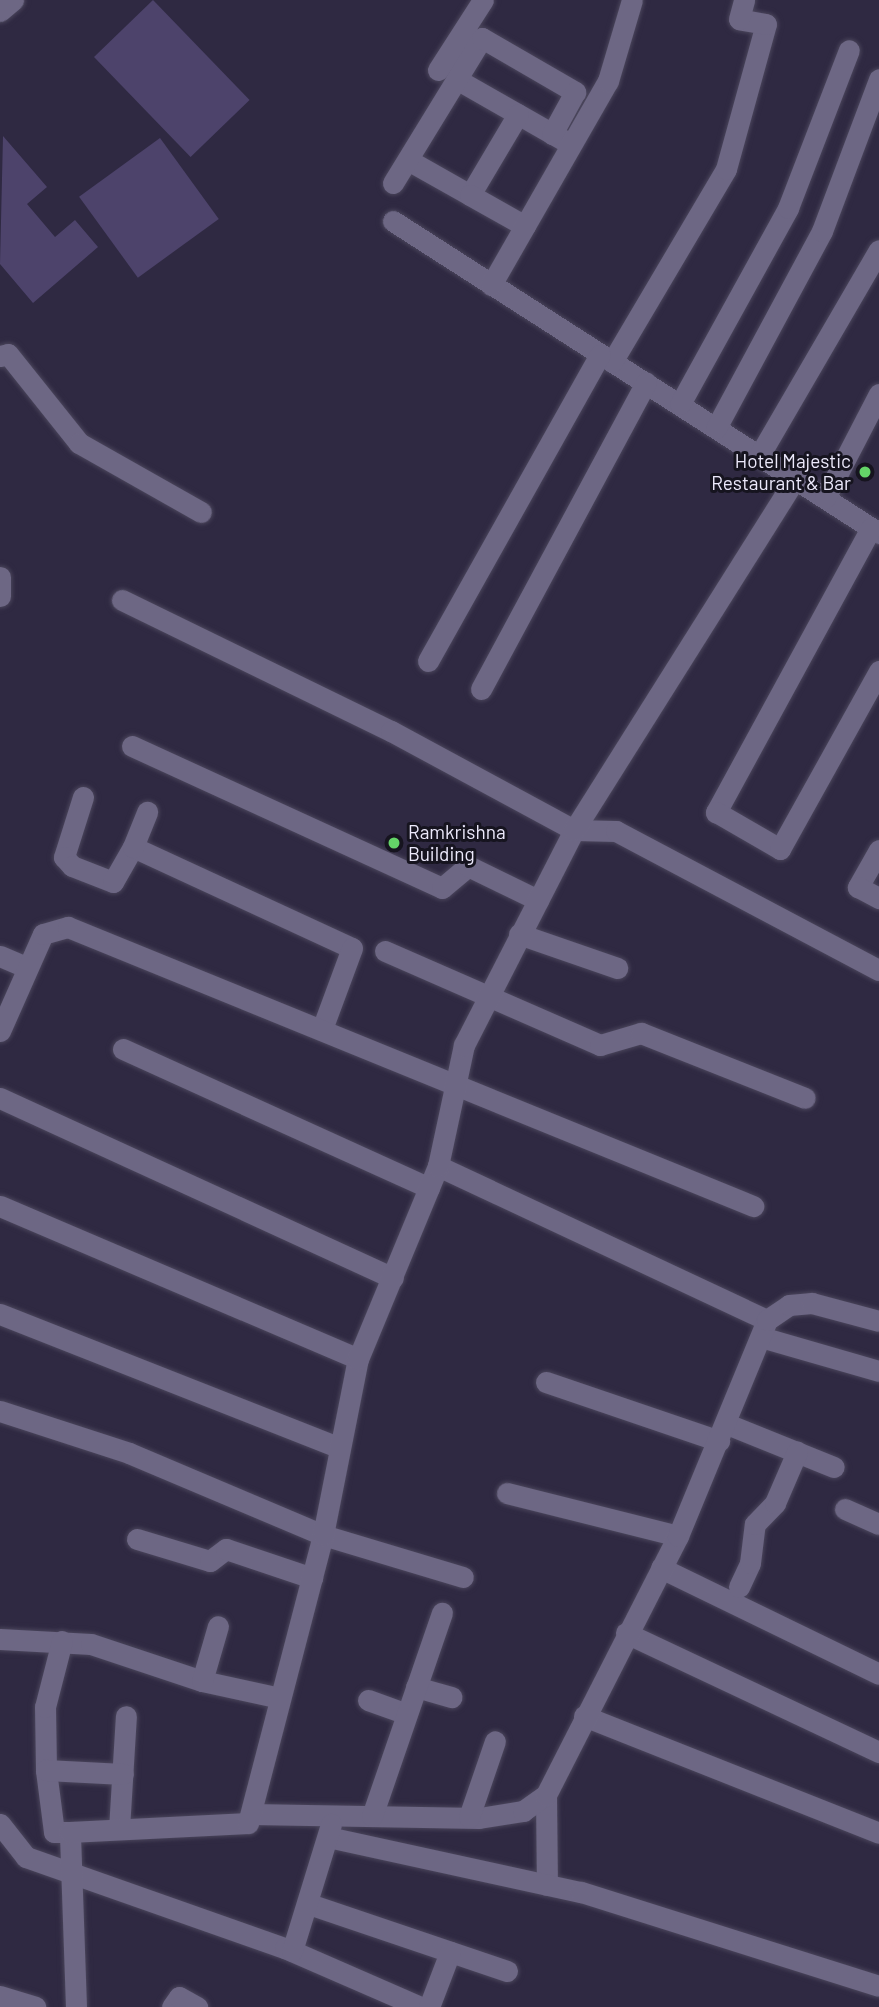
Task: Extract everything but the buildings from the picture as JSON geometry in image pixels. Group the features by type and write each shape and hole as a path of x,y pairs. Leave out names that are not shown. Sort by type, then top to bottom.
{"street":[{"path":"0,11 13,0"},
{"path":"438,70 483,0"},
{"path":"491,285 608,81 632,0"},
{"path":"428,661 606,358 726,169 766,24 739,19 744,0"},
{"path":"393,183 482,38 575,92 552,134"},
{"path":"680,404 788,208 849,50"},
{"path":"716,428 822,231 879,79"},
{"path":"458,80 571,145"},
{"path":"470,195 517,114"},
{"path":"408,160 525,226"},
{"path":"393,221 875,531 716,812 780,849 879,671"},
{"path":"759,456 879,250"},
{"path":"0,356 8,354 79,443 201,512"},
{"path":"481,689 646,383"},
{"path":"825,499 878,399"},
{"path":"62,1641 45,1707 46,1770 54,1832 248,1823 323,1535 338,1447 358,1359 438,1166 464,1045 574,830 795,479"},
{"path":"0,577 0,596"},
{"path":"122,600 391,731 574,830 615,831 879,970"},
{"path":"132,746 442,888 468,866 538,900"},
{"path":"83,797 66,862 113,883 147,812"},
{"path":"132,847 352,948 322,1029"},
{"path":"879,850 858,887 879,898"},
{"path":"0,1031 43,934 68,927 753,1206"},
{"path":"519,934 617,968"},
{"path":"384,951 488,999 600,1045 641,1033 805,1098"},
{"path":"0,956 28,968"},
{"path":"123,1049 429,1188"},
{"path":"0,1098 393,1278"},
{"path":"438,1166 764,1329 879,1371"},
{"path":"0,1206 358,1359"},
{"path":"548,1885 547,1795 584,1716 678,1536 764,1329 789,1305 813,1303 879,1321"},
{"path":"0,1314 338,1447"},
{"path":"546,1382 797,1452 834,1467"},
{"path":"0,1411 129,1453 323,1535 463,1577"},
{"path":"739,1587 750,1563 755,1524 775,1503 797,1452"},
{"path":"507,1493 678,1536"},
{"path":"845,1509 879,1524"},
{"path":"137,1539 210,1562 226,1549 312,1578"},
{"path":"661,1568 879,1674"},
{"path":"372,1816 442,1613"},
{"path":"202,1681 219,1626"},
{"path":"626,1633 879,1752"},
{"path":"0,1639 91,1644 202,1681 280,1698"},
{"path":"416,1687 452,1698"},
{"path":"368,1700 407,1713"},
{"path":"119,1829 126,1716"},
{"path":"584,1716 879,1833"},
{"path":"469,1817 495,1741"},
{"path":"46,1770 122,1773"},
{"path":"251,1815 469,1817 523,1811 547,1795"},
{"path":"292,1951 309,1904 334,1816"},
{"path":"0,1824 26,1857 292,1951 421,2007"},
{"path":"70,1832 68,1871 79,2006"},
{"path":"328,1838 548,1885 879,1986"},
{"path":"309,1904 507,1971"},
{"path":"429,2007 450,1952"},
{"path":"0,1996 35,2007"},
{"path":"172,2007 179,1997 197,2007"}],"shaded area":[{"path":"153,0 250,100 191,157 94,57"},
{"path":"3,136 47,187 27,204 55,237 75,220 98,247 33,303 0,264"},
{"path":"160,138 219,219 138,278 79,197"}],"place":[{"name":"Hotel Majestic Restaurant & Bar","path":"865,472"},
{"name":"Ramkrishna Building","path":"394,843"}]}
